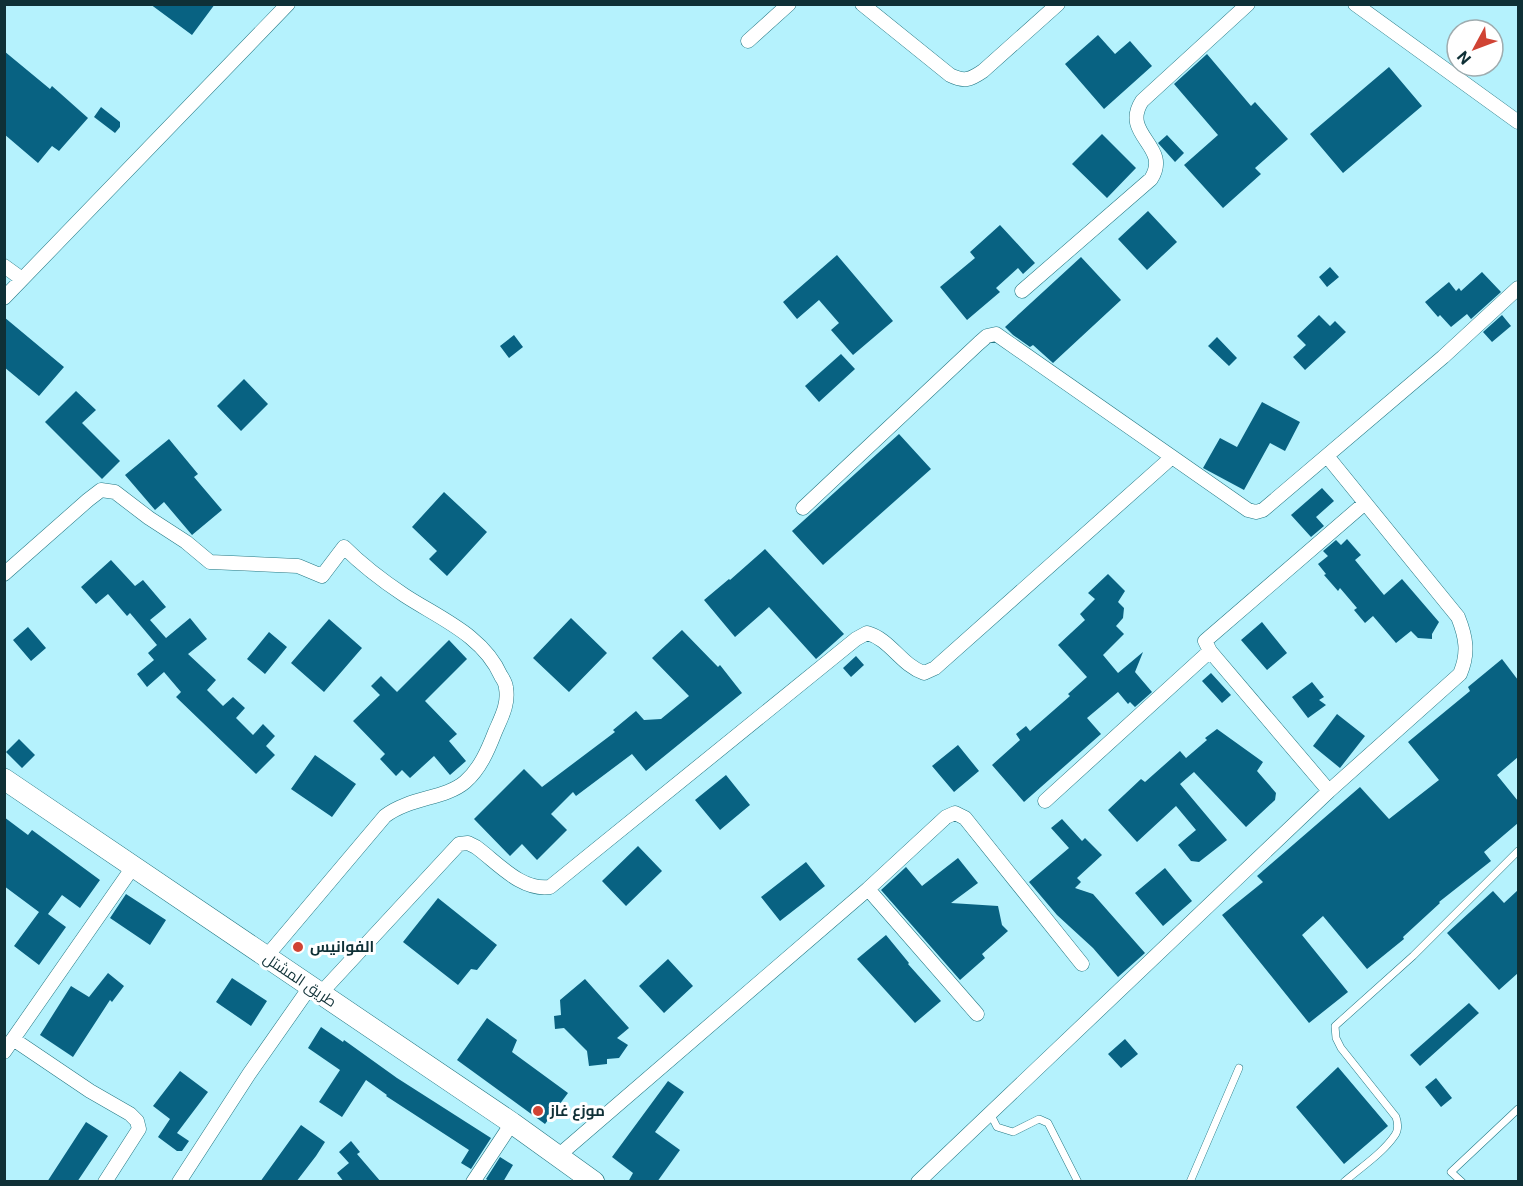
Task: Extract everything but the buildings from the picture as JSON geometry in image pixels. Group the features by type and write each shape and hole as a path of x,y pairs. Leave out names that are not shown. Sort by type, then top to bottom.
{"main road":[{"name":"طريق المشتل","path":"4,779 512,1123 594,1182"}],"street":[{"path":"4,298 288,4"},
{"path":"748,40 789,4"},
{"path":"862,4 950,75 962,81 972,79 983,71 1058,4"},
{"path":"1022,291 1151,178 1157,169 1155,156 1136,123 1135,111 1142,101 1248,4"},
{"path":"1358,5 1518,122"},
{"path":"4,266 22,279"},
{"path":"803,508 978,343 987,336 996,334 1171,458 1248,510 1256,513 1269,506 1443,357 1518,288"},
{"path":"918,1182 1329,791 1460,674 1467,650 1465,634 1458,617 1327,456"},
{"path":"179,1182 249,1074 315,990 459,844 468,843 476,847 525,885 539,888 549,887 861,636 867,633 877,636 914,670 924,673 935,668 1171,458"},
{"path":"4,574 101,490 115,492 210,562 298,566 322,576 344,547 360,563 404,595 459,628 481,647 498,668 506,687 505,707 487,753 476,770 463,784 398,807 386,816 266,957"},
{"path":"1329,791 1210,651 1205,641 1365,503"},
{"path":"1045,801 1210,651"},
{"path":"558,1156 868,889 946,817 955,813 965,818 1082,964"},
{"path":"4,1052 133,867"},
{"path":"868,889 977,1014"},
{"path":"14,1039 90,1091 130,1114 136,1121 139,1129 105,1182"},
{"path":"473,1182 512,1123"}],"lane":[{"path":"1344,1182 1382,1149 1395,1135 1398,1126 1396,1117 1341,1048 1336,1038 1335,1026 1413,956 1518,851"},
{"path":"1190,1182 1239,1068"},
{"path":"1460,1181 1451,1172 1518,1108"},
{"path":"990,1113 997,1127 1013,1132 1039,1119 1048,1123 1078,1182"}],"place":[{"name":"الفوانيس","path":"298,947"},
{"name":"موزع غاز","path":"538,1111"}]}
